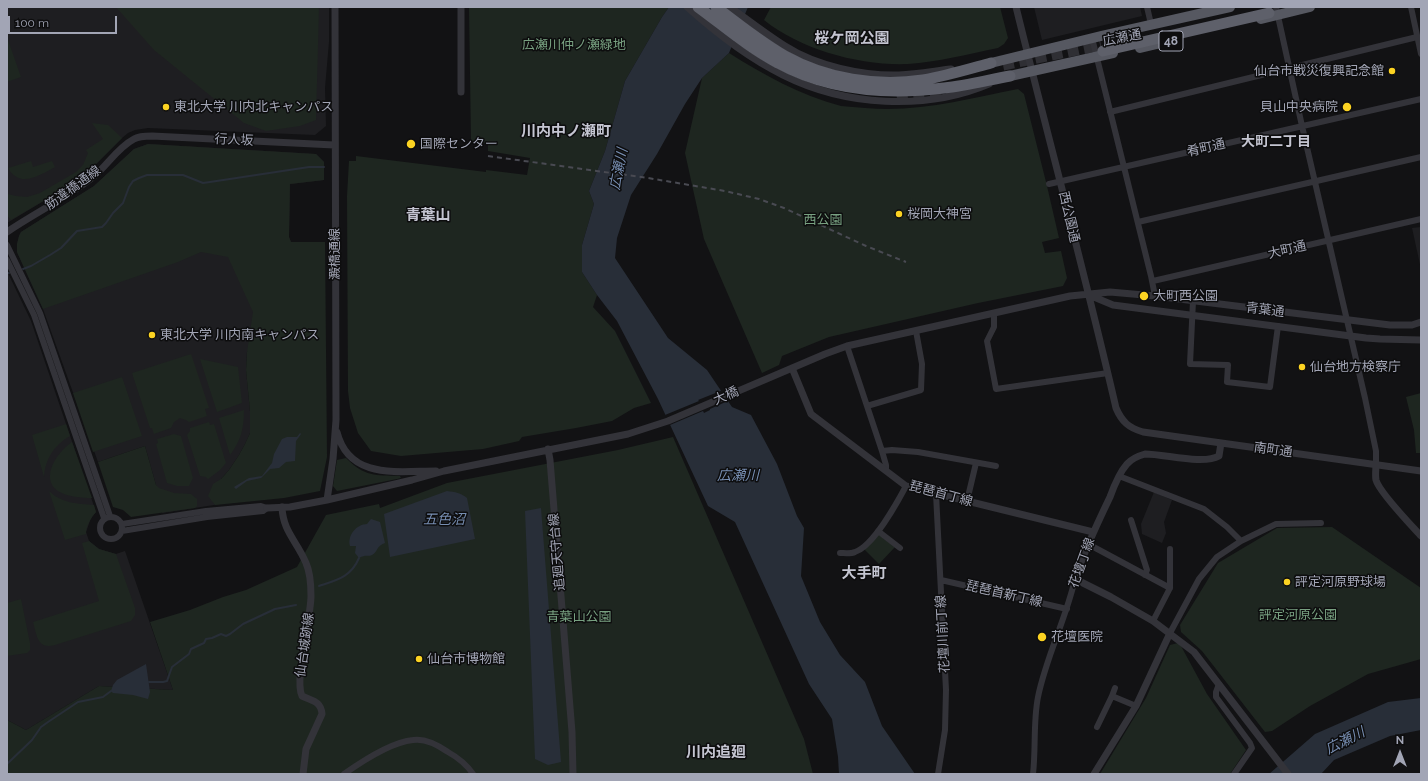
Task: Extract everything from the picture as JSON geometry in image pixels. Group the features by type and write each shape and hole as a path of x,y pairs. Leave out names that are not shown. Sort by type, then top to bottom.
{"highway":[{"name":"48","path":"697,7 746,36 815,70 848,79 869,82 922,80 1028,54"},
{"name":"48","path":"716,7 746,36 778,63 811,78 850,88 902,92 938,89 1010,76 1032,70"},
{"name":"48","path":"722,7 746,36"},
{"name":"広瀬通","path":"1028,54 1151,24 1230,7"},
{"name":"48","path":"1100,51 1273,11 1297,7"},
{"name":"広瀬通","path":"1032,70 1100,51 1154,45 1273,11 1310,7"}],"street":[{"name":"澱橋通線","path":"327,500 333,459 336,420 334,145 335,7"},
{"path":"461,7 461,92"},
{"path":"687,7 746,36"},
{"path":"730,7 746,36"},
{"name":"西公園通","path":"1016,7 1094,314 1116,408 1120,417 1127,425"},
{"path":"1147,7 1151,24"},
{"path":"1410,7 1421,54"},
{"path":"1273,11 1290,69 1347,319 1376,451 1377,484 1421,536"},
{"path":"1110,112 1417,37"},
{"path":"1092,38 1100,51 1110,112 1153,281 1155,296"},
{"name":"肴町通","path":"1049,184 1421,99"},
{"name":"行人坂","path":"135,138 152,136 334,145"},
{"name":"筋違橋通線","path":"7,232 66,196 94,176 126,144 135,138"},
{"path":"1138,222 1421,157"},
{"name":"大町通","path":"1153,281 1421,219"},
{"path":"7,245 40,313 107,517"},
{"path":"7,260 34,315 107,517"},
{"name":"青葉通","path":"916,331 1070,296 1110,292 1155,296 1390,325 1412,325 1421,322"},
{"name":"青葉通","path":"1088,295 1116,305 1350,336 1380,339 1421,340"},
{"path":"1193,301 1190,364 1228,365 1227,382 1270,387 1278,326"},
{"path":"994,314 994,327 987,341 996,389 1108,373"},
{"path":"868,406 921,390 922,364 916,331"},
{"name":"大橋","path":"444,471 628,434 668,420 847,346 916,331"},
{"path":"847,346 868,406 886,465 886,470"},
{"name":"琵琶首丁線","path":"789,370 811,414 906,486 1093,532"},
{"path":"336,420 337,432 342,445 351,457 360,464 385,471 444,471"},
{"name":"南町通","path":"1127,425 1143,432 1421,471"},
{"name":"花壇丁線","path":"1033,774 1034,736 1038,697 1046,669 1088,544 1125,465 1138,456 1156,454 1195,459 1212,459 1220,456 1221,444"},
{"name":"追廻天守台線","path":"548,449 571,724 573,774"},
{"path":"882,451 892,450 918,452 996,466"},
{"path":"967,501 976,463"},
{"path":"122,524 214,510 261,506 267,508 282,507 327,500 444,471"},
{"path":"1119,476 1204,509 1227,527 1241,541"},
{"path":"840,553 854,553 863,548 878,531 894,508 906,486"},
{"name":"花壇川前丁線","path":"936,494 946,690 945,730 938,774"},
{"name":"仙台城跡線","path":"282,507 284,524 306,562 309,573 311,595 310,614 300,670 299,689 302,696 318,703 322,708 322,714 306,749 303,774"},
{"path":"122,531 122,524 116,517 107,517 100,524 99,528 104,537 112,539 116,538 122,531 207,517 263,512 267,508"},
{"path":"1131,520 1147,570 1146,575"},
{"path":"1094,774 1136,706 1170,633 1199,579 1217,557 1241,541 1276,524 1321,523"},
{"path":"878,531 900,548"},
{"path":"1088,544 1170,588"},
{"path":"1153,621 1170,588 1170,549"},
{"path":"1075,579 1111,597 1153,621 1194,652 1288,774"},
{"name":"琵琶首新丁線","path":"941,580 1067,609"},
{"path":"1219,684 1216,697 1250,743 1252,748 1234,774"},
{"path":"1097,727 1115,688"},
{"path":"1112,696 1136,706"},
{"path":"344,774 375,755 396,745 414,739 429,742 454,755 473,774"}],"shaded area":[{"name":"東北大学 川内北キャンパス","path":"7,7 329,7 329,42 325,88 326,126 315,135 148,128 135,130 122,138 88,172 62,190 7,223"},
{"path":"1034,7 1140,7 1142,16 1042,40"},
{"name":"東北大学 川内南キャンパス","path":"148,144 316,154 324,162 324,180 290,184 289,237 291,242 325,242 247,352 246,370 250,411 250,433 239,455 221,479 227,503 162,513 145,446 98,462 43,309 17,252 17,244 21,232 94,186 134,149"},
{"path":"1421,227 1421,269 1412,228"},
{"path":"7,271 31,321 96,512 91,518 86,532 89,541 99,549 116,554 125,551 173,690 99,686 26,730 7,720"},
{"path":"1154,492 1172,500 1164,522 1166,533 1162,543 1142,534 1141,524"}],"green space":[{"path":"116,7 319,7 316,120 300,126 266,131 244,123 154,50"},
{"name":"広瀬川仲ノ瀬緑地","path":"469,7 669,7 625,81 605,151 589,191 594,204 582,245 582,272 597,295 593,307 615,331 651,403 634,408 612,421 522,437 519,441 483,449 401,456 371,451 358,433 350,408 348,391 347,196 349,161 356,161 356,156 486,172 486,170 527,175 530,158 488,151 488,144 471,141"},
{"path":"771,7 1000,7 1008,38 1004,44 998,48 942,60 908,64 871,62 852,59 813,48 779,31 764,20"},
{"path":"7,37 21,77 7,82"},
{"name":"西公園","path":"729,53 783,84 811,96 841,106 904,109 961,101 1018,89 1024,94 1059,238 1042,242 1045,253 1061,251 1067,278 1063,286 978,303 829,337 782,356 779,365 762,373 704,239 685,153 702,78"},
{"path":"92,123 108,125 122,138 88,172 62,190 11,220 7,215 8,194 27,197 40,193 76,172 83,165 88,153 86,150 103,139"},
{"path":"148,144 316,154 324,162 324,180 290,184 289,237 291,242 325,242 327,457 320,491 284,498 215,505 208,496 213,484 221,479 239,455 250,433 250,411 246,370 253,312 228,257 201,252 178,262 43,309 17,252 17,244 21,232 94,186 134,149"},
{"path":"31,161 33,167 52,161 55,167 37,176 24,179 18,178 8,168"},
{"path":"191,354 209,408 205,409 207,416 189,422 180,418 174,422 171,428 154,434 152,428 150,428 132,373"},
{"path":"200,359 238,367 242,403 217,412"},
{"path":"122,377 142,436 93,452 73,393"},
{"path":"1421,393 1421,453 1416,453 1414,430 1406,397"},
{"path":"244,410 241,434 237,445 230,455 219,418"},
{"path":"209,422 210,425 214,424 226,463 220,470 208,479 200,476 187,435 190,428"},
{"path":"66,424 70,436 59,444 51,453 46,464 44,477 32,435"},
{"path":"174,434 181,436 193,478 189,486 177,486 167,483 156,444 158,443 157,439"},
{"name":"青葉山公園","path":"673,437 804,739 813,774 7,774 7,720 26,730 99,686 173,690 150,622 190,610 246,590 297,567 326,515 379,504 380,508 447,483 618,450"},
{"path":"72,442 92,498 66,495 58,491 53,486 50,479 50,472 56,458"},
{"path":"145,446 156,485 159,488 174,493 191,494 197,499 197,506 195,508 131,517 123,510 113,507 98,462"},
{"path":"346,458 365,472 377,475 400,476 401,478 337,491 333,486 337,460"},
{"path":"49,491 64,500 94,505 96,512 89,522 86,534 65,540"},
{"name":"評定河原公園","path":"1332,527 1421,588 1421,659 1368,674 1310,706 1272,731 1265,732 1202,651 1181,632 1180,625 1218,563 1277,528"},
{"path":"878,534 895,547 879,564 864,549"},
{"path":"89,541 99,549 116,554 135,608 135,615 131,621 55,645 45,645 39,640 33,622 99,601 82,543"},
{"path":"21,599 30,643 30,650 27,653 7,656 7,603"},
{"path":"1178,643 1207,694 1246,750 1230,774 1100,774 1146,698 1170,645"}],"water":[{"name":"広瀬川","path":"669,7 748,7 729,53 702,78 631,195 617,238 615,258 668,338 707,370 732,407 751,415 777,464 797,516 804,528 801,576 820,622 840,655 865,682 882,726 915,774 839,774 832,719 809,684 735,522 708,506 658,399 617,321 582,272 582,245 594,204 589,191 605,151 625,81"},
{"path":"300,433 301,434 296,441 295,461 286,462 279,468 270,469 261,478 247,481 236,489 234,487 249,478 262,476 272,463 274,454 282,439 287,437 297,437"},
{"name":"五色沼","path":"447,491 458,493 467,498 475,539 390,557 384,514"},
{"path":"541,508 561,762 548,765 535,759 525,511"},
{"path":"371,519 380,522 385,543 372,555 359,558 355,553 356,546 350,546 349,542 351,534 356,528 363,524 367,524"},
{"path":"146,664 150,692 148,699 133,695 113,693 111,691 117,680"},
{"name":"広瀬川","path":"1421,698 1421,730 1390,736 1334,760 1321,774 1269,774 1315,734 1388,702"}],"pier":[{"path":"723,390 730,400 704,413 703,411 670,425 665,415"}],"waterway":[{"path":"23,269 31,266 61,248 77,231 102,227 123,203 133,181 147,175 183,175 203,183 309,167 324,167"},
{"path":"319,586 337,580 348,574 359,558"},
{"path":"149,682 167,681 172,667 189,654 191,649 204,643 206,639 221,634 226,636 243,624 275,609 296,605"},
{"path":"7,764 32,740 41,727 48,722 78,702 103,697 111,691"}],"tunnel":[{"path":"1003,65 1101,45"},
{"path":"897,99 956,91"}],"railway":[{"path":"488,156 648,178 725,191 759,199 784,208 866,246 906,262"}],"place":[{"name":"仙台市戦災復興記念館","path":"1392,71"},
{"name":"東北大学 川内北キャンパス","path":"166,107"},
{"name":"貝山中央病院","path":"1347,107"},
{"name":"国際センター","path":"411,144"},
{"name":"桜岡大神宮","path":"899,214"},
{"name":"大町西公園","path":"1144,296"},
{"name":"東北大学 川内南キャンパス","path":"152,335"},
{"name":"仙台地方検察庁","path":"1302,367"},
{"name":"評定河原野球場","path":"1287,582"},
{"name":"花壇医院","path":"1042,637"},
{"name":"仙台市博物館","path":"419,659"}],"district":[{"name":"桜ケ岡公園","path":"852,38"},
{"name":"川内中ノ瀬町","path":"566,131"},
{"name":"大町二丁目","path":"1276,142"},
{"name":"青葉山","path":"428,215"},
{"name":"大手町","path":"864,573"},
{"name":"川内追廻","path":"716,752"}]}
